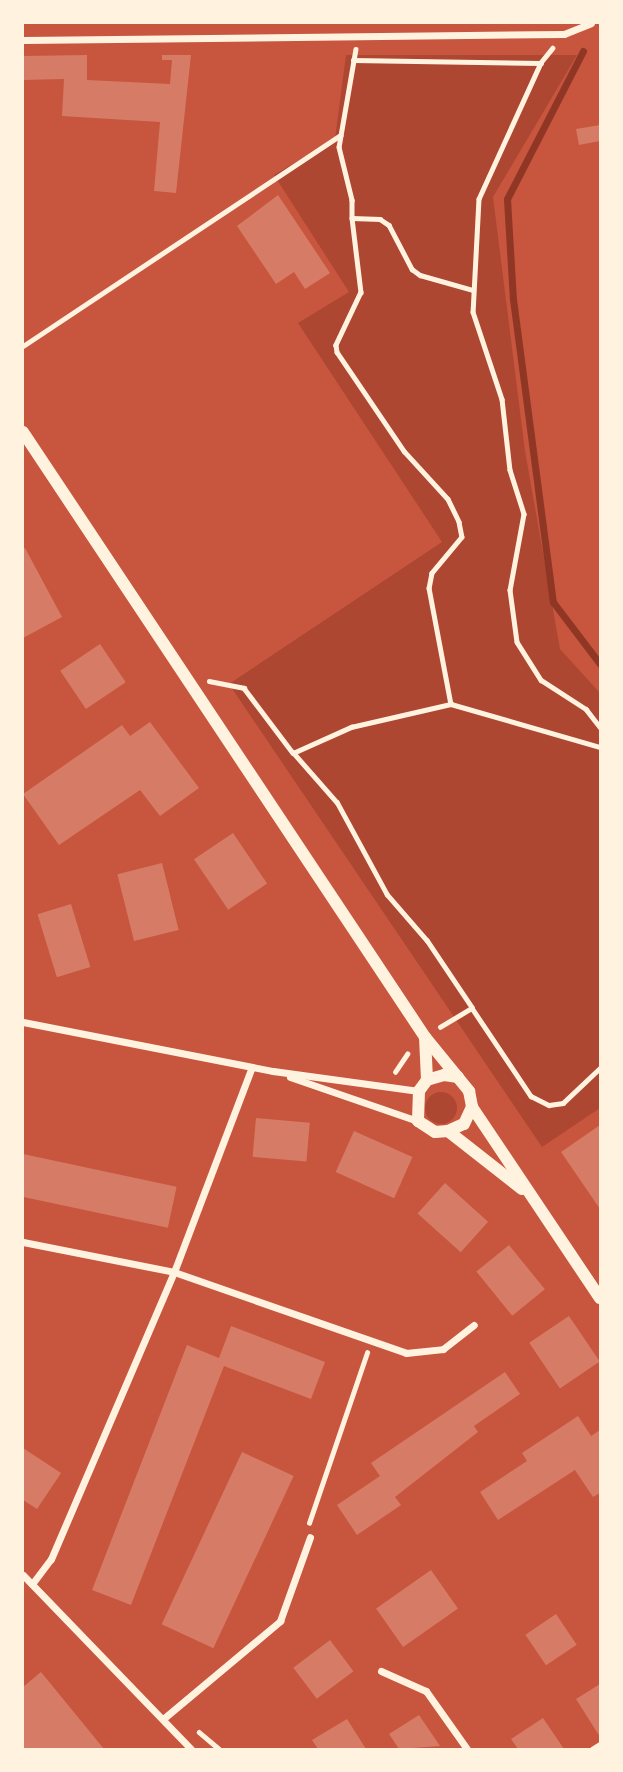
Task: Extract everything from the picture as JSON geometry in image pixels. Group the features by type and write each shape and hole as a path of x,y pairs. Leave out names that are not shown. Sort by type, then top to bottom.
{"street":[{"path":"316,34 318,23"},
{"path":"23,40 316,34 564,34 591,23"},
{"path":"23,432 186,683 264,790 425,1037 469,1091 472,1107 600,1298"},
{"path":"23,1022 272,1071 419,1091"},
{"path":"425,1037 427,1080"},
{"path":"32,1584 51,1559 174,1272 252,1067"},
{"path":"272,1071 418,1121 435,1132 448,1131 464,1124 472,1107"},
{"path":"418,1121 419,1091 427,1080 444,1075 458,1077"},
{"path":"448,1131 529,1194"},
{"path":"23,1242 174,1272 406,1353 443,1349 474,1325"},
{"path":"163,1719 280,1621 310,1537"},
{"path":"23,1575 191,1749"},
{"path":"381,1671 426,1691 467,1749"}],"path":[{"path":"451,704 429,588 432,573 462,537 459,522 448,499 404,451 337,352 336,345 361,292 340,135 353,60 541,63 479,199 473,290 474,322 502,399 510,470 524,514 512,574 511,621 526,661 541,680 586,709 600,727"},
{"path":"23,346 340,135"},
{"path":"352,218 380,219 389,225 412,269 420,275 473,290"},
{"path":"186,683 220,680 244,688 293,753 337,803 387,895 427,941 539,1102 563,1103 600,1068"},
{"path":"293,753 351,727 451,704 600,747"},
{"path":"384,1076 396,1072 410,1046 472,1008"},
{"path":"310,1537 309,1519 369,1342"},
{"path":"592,1749 600,1744"}],"shaded area":[{"path":"346,55 577,55 493,197 525,451 560,649 600,693 600,1108 542,1147 229,684 442,542 298,323 349,292 274,175 335,139"},
{"path":"441,1092 453,1096 457,1108 453,1120 441,1124 429,1120 425,1108 429,1096"}],"building":[{"path":"87,55 87,80 170,84 172,60 162,60 162,55 191,55 176,193 154,191 160,122 62,116 64,79 23,80 23,56"},
{"path":"600,125 600,141 579,145 576,129"},
{"path":"278,195 330,273 305,289 294,272 276,284 237,226"},
{"path":"25,548 62,617 23,638 23,549"},
{"path":"100,644 126,682 86,709 60,671"},
{"path":"150,722 199,788 160,816 140,790 59,845 23,794 122,725 130,736"},
{"path":"233,833 267,884 228,910 194,859"},
{"path":"162,863 179,930 134,941 117,874"},
{"path":"71,904 90,967 57,977 38,914"},
{"path":"256,1118 310,1123 306,1162 253,1157"},
{"path":"600,1125 600,1209 561,1152"},
{"path":"354,1131 412,1157 394,1198 336,1172"},
{"path":"23,1154 177,1187 168,1228 23,1197"},
{"path":"445,1183 488,1222 461,1252 418,1213"},
{"path":"509,1245 545,1289 512,1316 476,1271"},
{"path":"569,1316 600,1362 560,1388 529,1343"},
{"path":"231,1326 325,1362 311,1399 224,1366 131,1605 92,1590 187,1345 219,1358"},
{"path":"505,1372 520,1394 474,1426 478,1432 395,1497 401,1505 357,1535 337,1505 380,1476 371,1463"},
{"path":"578,1416 591,1436 600,1430 600,1493 593,1497 575,1470 498,1520 480,1492 527,1461 522,1453"},
{"path":"23,1448 61,1473 37,1509 23,1500"},
{"path":"242,1452 294,1476 213,1648 162,1624"},
{"path":"431,1570 458,1609 403,1647 376,1608"},
{"path":"556,1614 577,1645 546,1665 525,1635"},
{"path":"330,1640 353,1671 317,1699 293,1668"},
{"path":"41,1672 104,1749 23,1749 23,1687"},
{"path":"600,1684 600,1737 576,1699"},
{"path":"419,1715 440,1746 399,1749 389,1734"},
{"path":"543,1718 564,1749 518,1749 511,1739"},
{"path":"347,1719 366,1749 318,1749 312,1740"}],"waterway":[{"path":"583,51 507,199 513,299 553,602 600,664"}]}
